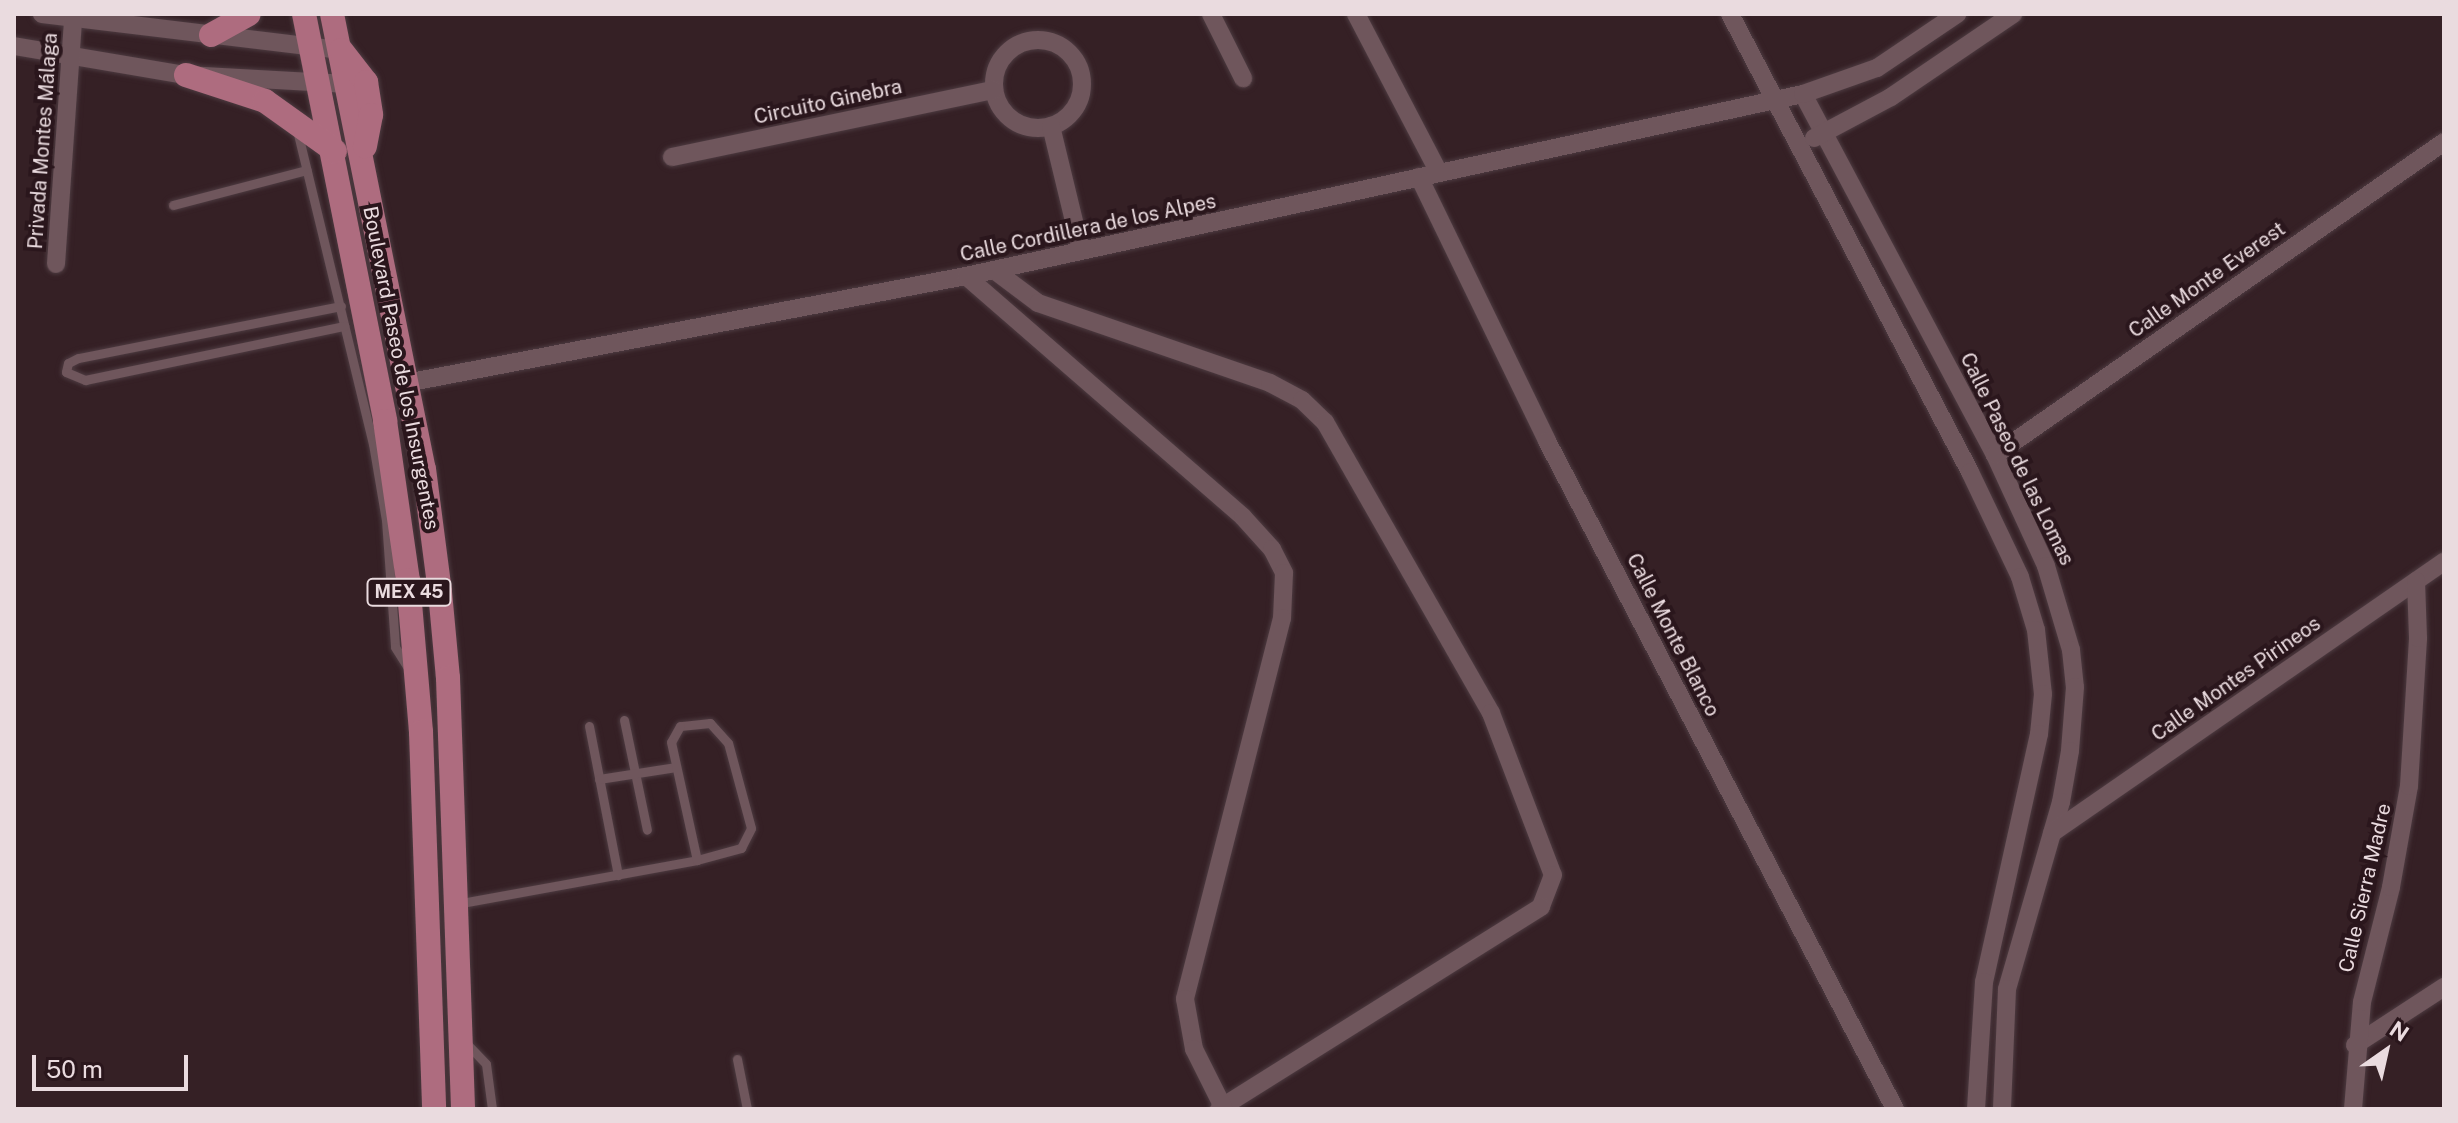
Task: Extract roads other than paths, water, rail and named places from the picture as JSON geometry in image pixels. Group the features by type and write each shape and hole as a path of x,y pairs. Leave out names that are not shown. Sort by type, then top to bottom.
{"main road":[{"path":"211,35 249,14"},
{"name":"Boulevard Paseo de los Insurgentes","path":"304,14 335,151 396,483 417,676 434,1109"},
{"name":"Boulevard Paseo de los Insurgentes","path":"332,14 424,469 448,678 453,904 463,1109"},
{"path":"341,50 366,82 371,115 362,156"},
{"path":"186,75 252,96 295,119 335,151"}],"street":[{"path":"42,14 341,50"},
{"path":"1211,14 1243,78"},
{"path":"1356,14 1439,173"},
{"path":"1730,14 1970,472 2020,577 2036,630 2043,694 2039,734 1984,982 1976,1109"},
{"path":"1776,98 1803,94 1877,68 1957,14"},
{"path":"1800,143 1825,134 1891,97 2013,14"},
{"name":"Privada Montes Málaga","path":"56,264 73,20"},
{"path":"1041,39 1065,49 1080,70 1080,96 1072,112 1051,126 1025,126 1010,118 994,90 998,64 1016,45 1041,39"},
{"path":"14,46 186,75 348,84"},
{"name":"Circuito Ginebra","path":"672,157 994,90"},
{"name":"Calle Paseo de las Lomas","path":"1803,94 1995,455 2046,566 2071,650 2075,687 2070,751 2052,833 2007,989 2002,1109"},
{"name":"Calle Cordillera de los Alpes","path":"406,383 966,276 1776,98"},
{"path":"1051,126 1081,250"},
{"name":"Calle Monte Everest","path":"1995,455 2444,142"},
{"name":"Calle Monte Blanco","path":"1419,177 1547,441 1895,1109"},
{"path":"966,276 1235,510 1272,549 1284,573 1282,618 1185,999 1194,1049 1221,1108 1541,907 1553,875 1491,713 1325,422 1302,400 1270,383 1038,303 994,270"},
{"name":"Calle Montes Pirineos","path":"2052,833 2444,562"},
{"name":"Calle Sierra Madre","path":"2353,1109 2355,1045 2409,786 2417,664 2416,581"},
{"path":"2355,1045 2444,987"}],"lane":[{"path":"295,119 341,306 386,520 395,647 417,676"},
{"path":"173,205 306,170"},
{"path":"341,306 78,358 68,363 66,372 85,380 344,326"},
{"path":"624,720 647,830"},
{"path":"589,726 618,875"},
{"path":"453,904 697,860 741,848 751,828 728,743 716,727 680,726 671,742 697,860"},
{"path":"599,779 676,767"},
{"path":"458,1035 486,1064 492,1109"},
{"path":"737,1059 747,1109"}]}
